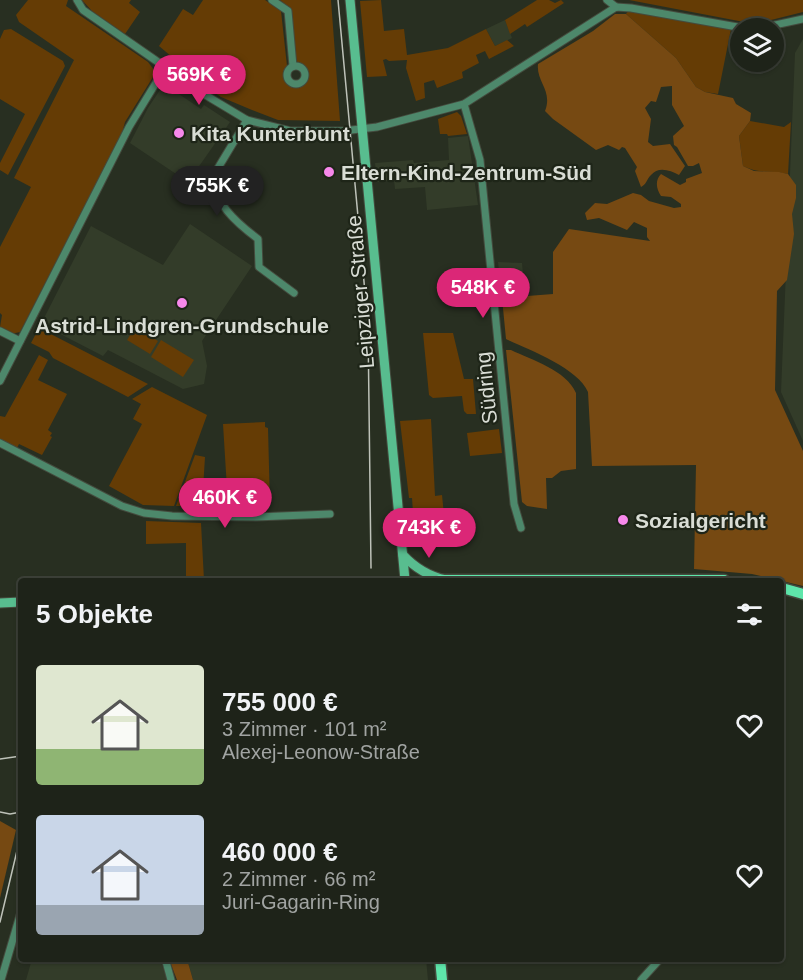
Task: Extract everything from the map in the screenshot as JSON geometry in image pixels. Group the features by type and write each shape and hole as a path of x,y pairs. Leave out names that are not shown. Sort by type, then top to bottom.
{"main road":[{"path":"784,589 803,594"},
{"path":"440,962 442,980"}],"street":[{"path":"77,0 83,10 165,68 247,120 291,131 362,130 464,104 616,8 631,8 743,28 761,28 803,19"},
{"path":"272,0 288,11 293,66"},
{"name":"Leipziger Straße","path":"350,0 405,578"},
{"path":"607,0 616,8"},
{"path":"0,381 129,127 165,68"},
{"name":"Südring","path":"464,104 480,160 514,504 521,528"},
{"path":"247,120 215,172 213,181 216,191 232,217 258,239 259,267 294,293"},
{"path":"0,331 20,341"},
{"path":"0,443 122,506 144,513 203,517 330,514"},
{"path":"402,555 411,564 437,578"},
{"path":"0,603 18,602"},
{"path":"1,980 18,922"},
{"path":"166,962 171,980"},
{"path":"641,980 657,962"}],"shaded area":[{"path":"28,0 68,0 66,6 148,62 154,70 153,77 125,122 122,133 20,332 11,334 0,327 2,315 0,313 0,247 31,187 14,178 74,60 19,22 16,15"},
{"path":"82,0 131,0 129,3 140,12 125,34 92,11"},
{"path":"203,0 265,0 281,11 287,66 286,80 297,86 306,74 303,67 296,62 291,9 280,0 331,0 340,121 278,120 221,97 185,72 159,46 183,9 193,15"},
{"path":"381,0 384,31 404,29 407,55 448,48 486,29 495,46 507,40 514,46 489,59 485,51 476,55 479,63 462,72 463,78 437,88 434,80 424,83 425,98 416,101 406,68 407,60 383,60 387,76 367,77 360,1"},
{"path":"537,0 549,0 555,3 561,0 564,3 527,27 525,24 510,34 505,20"},
{"path":"629,0 803,0 803,12 779,18 730,19"},
{"path":"629,10 730,29 718,94 705,92 696,87 676,58 626,14"},
{"path":"615,14 626,14 676,58 696,87 705,92 733,98 736,104 751,113 750,121 739,136 743,166 754,171 788,174 796,185 792,214 794,234 787,280 777,291 775,390 803,451 803,586 784,582 784,578 694,569 696,465 592,466 588,392 583,383 564,368 540,354 506,339 502,298 553,294 553,252 569,229 650,241 647,237 647,228 634,222 627,230 599,218 587,220 585,213 595,203 607,204 633,193 649,201 674,208 681,207 681,204 671,197 661,196 657,185 659,176 661,174 680,185 686,182 686,179 702,173 699,163 688,166 674,145 673,136 684,126 672,105 672,86 661,87 656,102 651,101 645,108 651,119 648,142 653,146 670,144 685,166 679,175 668,170 657,170 641,187 635,171 637,167 625,148 622,147 619,150 608,145 596,150 545,111 547,97 539,76 538,64 593,31"},
{"path":"505,20 512,38 495,46 486,29"},
{"path":"11,29 63,61 65,66 8,175 0,170 0,163 25,114 0,99 0,39 4,30"},
{"path":"803,39 803,441 781,392 795,53"},
{"name":"Kita Kunterbunt","path":"164,84 201,109 204,105 230,122 188,182 130,143 148,108"},
{"path":"457,112 461,116 467,134 448,136 440,134 438,119"},
{"path":"750,121 784,127 791,122 788,174 754,170 743,166 739,136"},
{"path":"468,136 478,205 427,210 425,187 395,189 394,180 377,182 375,163 449,160 448,138"},
{"path":"190,224 252,266 202,341 207,366 204,384 183,389 108,350 103,356 41,324 91,226 163,265"},
{"path":"498,262 522,263 525,296 502,298"},
{"path":"135,327 158,341 150,354 127,340"},
{"path":"39,328 148,384 128,397 53,358 49,352 31,343"},
{"path":"423,333 453,333 464,379 473,379 476,414 467,414 464,411 462,396 433,398 429,395"},
{"path":"161,340 194,360 183,377 151,357"},
{"path":"506,350 511,350 557,372 565,378 576,393 576,469 561,471 552,478 546,478 547,509 527,506 522,502"},
{"path":"39,355 48,360 38,380 67,394 48,430 52,433 50,436 52,437 42,455 19,444 17,448 0,440 0,416 5,417"},
{"path":"152,387 207,415 174,506 143,505 109,486 142,424 133,419 141,404 132,399"},
{"path":"431,419 435,496 442,495 444,515 431,517 431,524 414,526 400,421"},
{"path":"265,422 265,427 268,428 270,505 228,505 223,424"},
{"path":"499,429 502,453 470,456 467,433"},
{"path":"195,455 205,457 202,506 176,506"},
{"path":"146,521 201,523 204,578 186,578 186,543 146,544"},
{"path":"0,821 16,830 0,898"},
{"path":"31,962 161,962 167,980 26,980"},
{"path":"170,962 188,962 193,980 177,980"},
{"path":"188,962 426,962 428,980 193,980"}],"tram line":[{"path":"338,0 368,325 371,568"},
{"path":"0,759 18,756"},
{"path":"0,812 18,813"},
{"path":"0,922 18,847"}],"place":[{"name":"Kita Kunterbunt","path":"179,133"},
{"name":"Eltern-Kind-Zentrum-Süd","path":"329,172"},
{"name":"Astrid-Lindgren-Grundschule","path":"182,303"},
{"name":"Sozialgericht","path":"623,520"}]}
